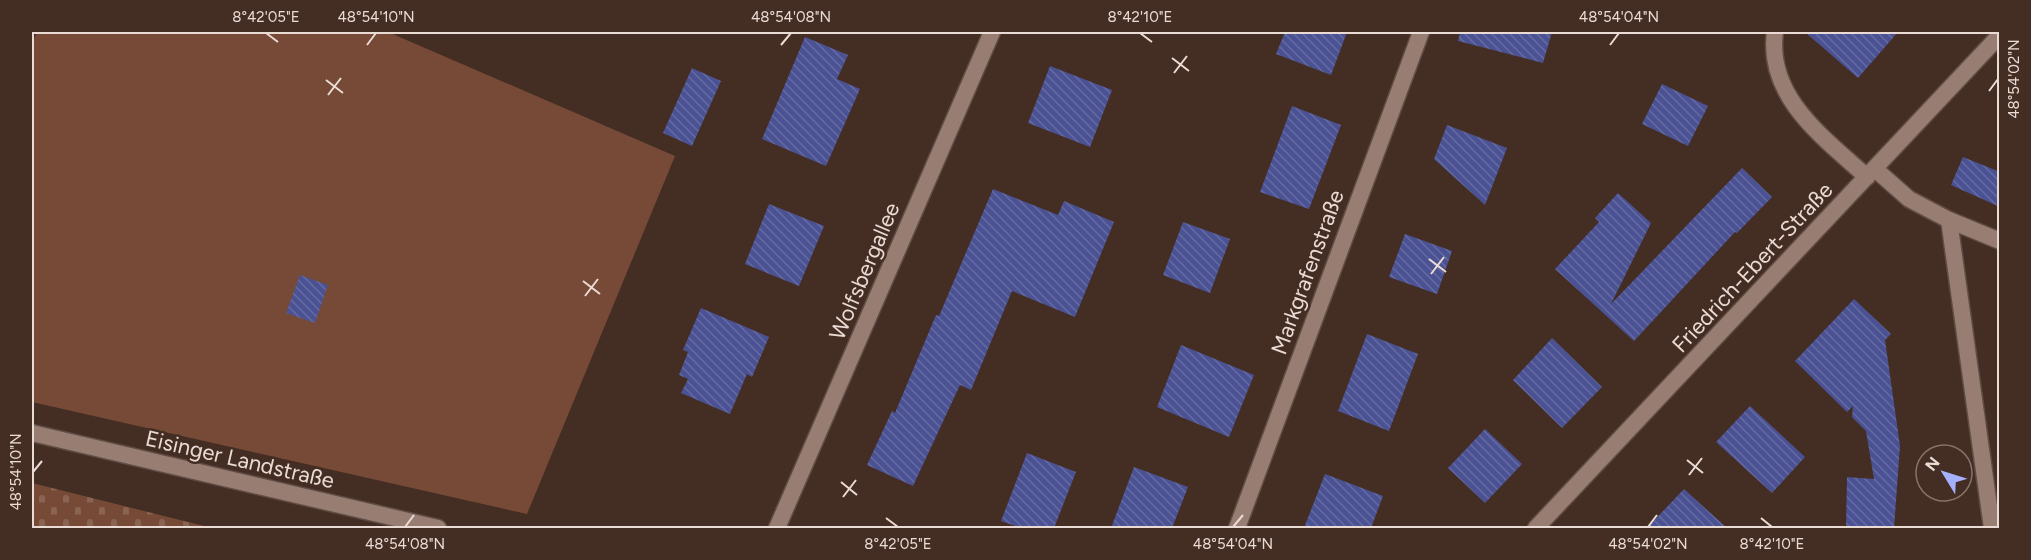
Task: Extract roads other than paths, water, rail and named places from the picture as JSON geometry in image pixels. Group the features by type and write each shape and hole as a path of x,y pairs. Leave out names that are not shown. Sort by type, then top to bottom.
{"street":[{"name":"Wolfsbergallee","path":"777,528 992,32"},
{"name":"Markgrafenstraße","path":"1237,528 1421,32"},
{"path":"1775,32 1776,69 1787,94 1800,114 1871,173 1909,199 1949,220 2000,241"},
{"name":"Friedrich-Ebert-Straße","path":"1536,528 2000,35"},
{"path":"1949,220 1992,528"},
{"name":"Eisinger Landstraße","path":"32,433 438,528"}]}
